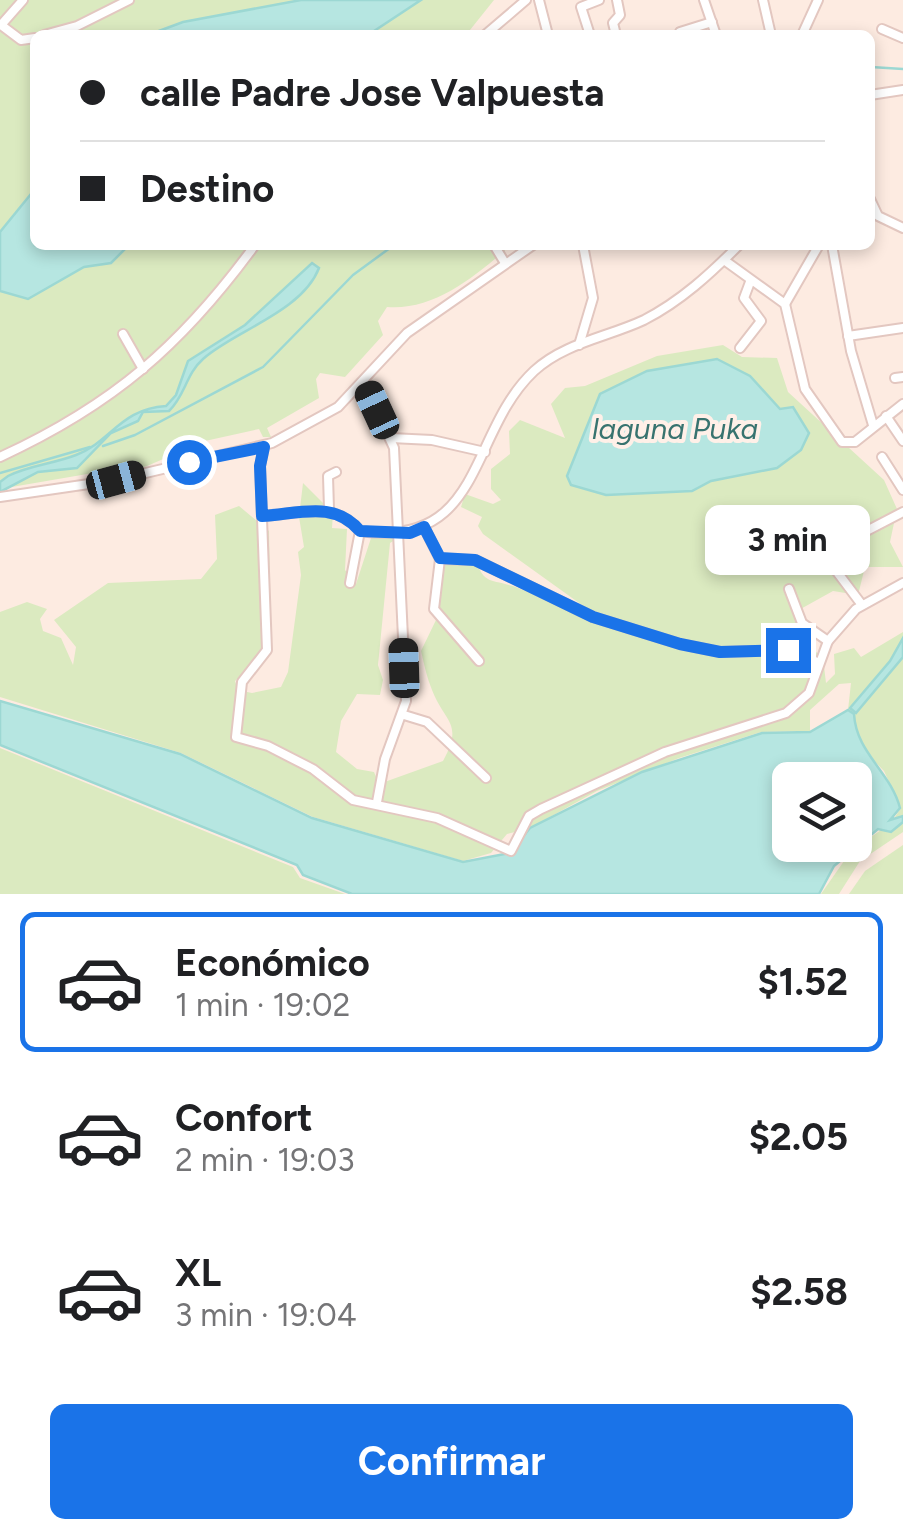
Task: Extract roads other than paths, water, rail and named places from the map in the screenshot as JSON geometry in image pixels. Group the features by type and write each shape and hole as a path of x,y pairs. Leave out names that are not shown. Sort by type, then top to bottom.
{"street":[{"path":"22,0 1,25 21,40 30,39"},
{"path":"62,30 129,0"},
{"path":"497,30 526,0"},
{"path":"540,0 547,30"},
{"path":"588,30 581,7 599,0"},
{"path":"615,30 613,23 620,15 617,0"},
{"path":"704,0 714,30"},
{"path":"763,0 770,30"},
{"path":"804,30 818,0"},
{"path":"686,30 712,22"},
{"path":"882,29 903,38"},
{"path":"875,94 903,90"},
{"path":"875,210 878,216 903,228"},
{"path":"875,219 878,216"},
{"path":"0,457 84,412 143,369 210,306 251,250"},
{"path":"497,250 505,263"},
{"path":"0,498 116,480 264,447 317,420 364,383 407,333 525,250"},
{"path":"579,345 593,298 584,250"},
{"path":"262,516 328,509 342,514 360,531 400,532 424,527 455,503 524,382 552,358 660,311 734,250"},
{"path":"815,250 785,304 804,390 842,442 852,444 903,404"},
{"path":"833,250 848,336 873,425"},
{"path":"724,260 785,304"},
{"path":"740,348 761,321 744,298 750,282"},
{"path":"848,336 903,328"},
{"path":"122,334 143,369"},
{"path":"264,447 260,466 267,650 242,682 236,738 268,746 314,769 353,800 371,806 377,802 385,759 404,716 400,532 390,438 364,383"},
{"path":"886,416 903,441"},
{"path":"390,438 432,440 485,452"},
{"path":"882,457 903,490"},
{"path":"328,509 328,476 336,472"},
{"path":"855,537 903,512"},
{"path":"424,527 440,558 434,609 479,661"},
{"path":"350,583 360,531"},
{"path":"825,556 862,605"},
{"path":"440,558 475,560 593,617 680,644 720,652 788,650 818,662"},
{"path":"377,802 474,831 511,851 529,816 540,809 665,752 786,713 808,693 828,641 862,605 903,582"},
{"path":"789,589 802,623 828,641"},
{"path":"404,716 427,722 486,778"}],"water":[{"path":"301,0 421,0 376,30 161,30 183,22"},
{"path":"30,195 30,250 124,250 111,263 84,267 28,299 0,291 0,232"},
{"path":"312,263 319,268 298,297 203,359 169,411 143,412 138,421 111,433 77,468 38,472 0,492 0,482 8,476 76,455 138,413 166,406 176,395 188,361 245,325"},
{"name":"laguna Puka","path":"717,359 750,376 780,409 793,407 809,433 801,450 777,468 711,481 692,491 606,495 571,485 567,476 600,394 647,371"},
{"path":"903,638 903,657 856,713 850,708 890,661"},
{"path":"0,701 180,754 312,818 463,862 510,853 530,828 642,772 762,733 810,732 848,710 854,714 867,751 896,795 900,808 890,820 903,816 903,822 891,832 878,829 872,834 872,762 772,762 772,862 839,862 819,894 352,894 303,875 297,865 0,745"}],"waterway":[{"path":"875,67 903,69"},
{"path":"103,446 135,435 263,367 353,275 387,250"},
{"path":"0,473 90,447"}]}
